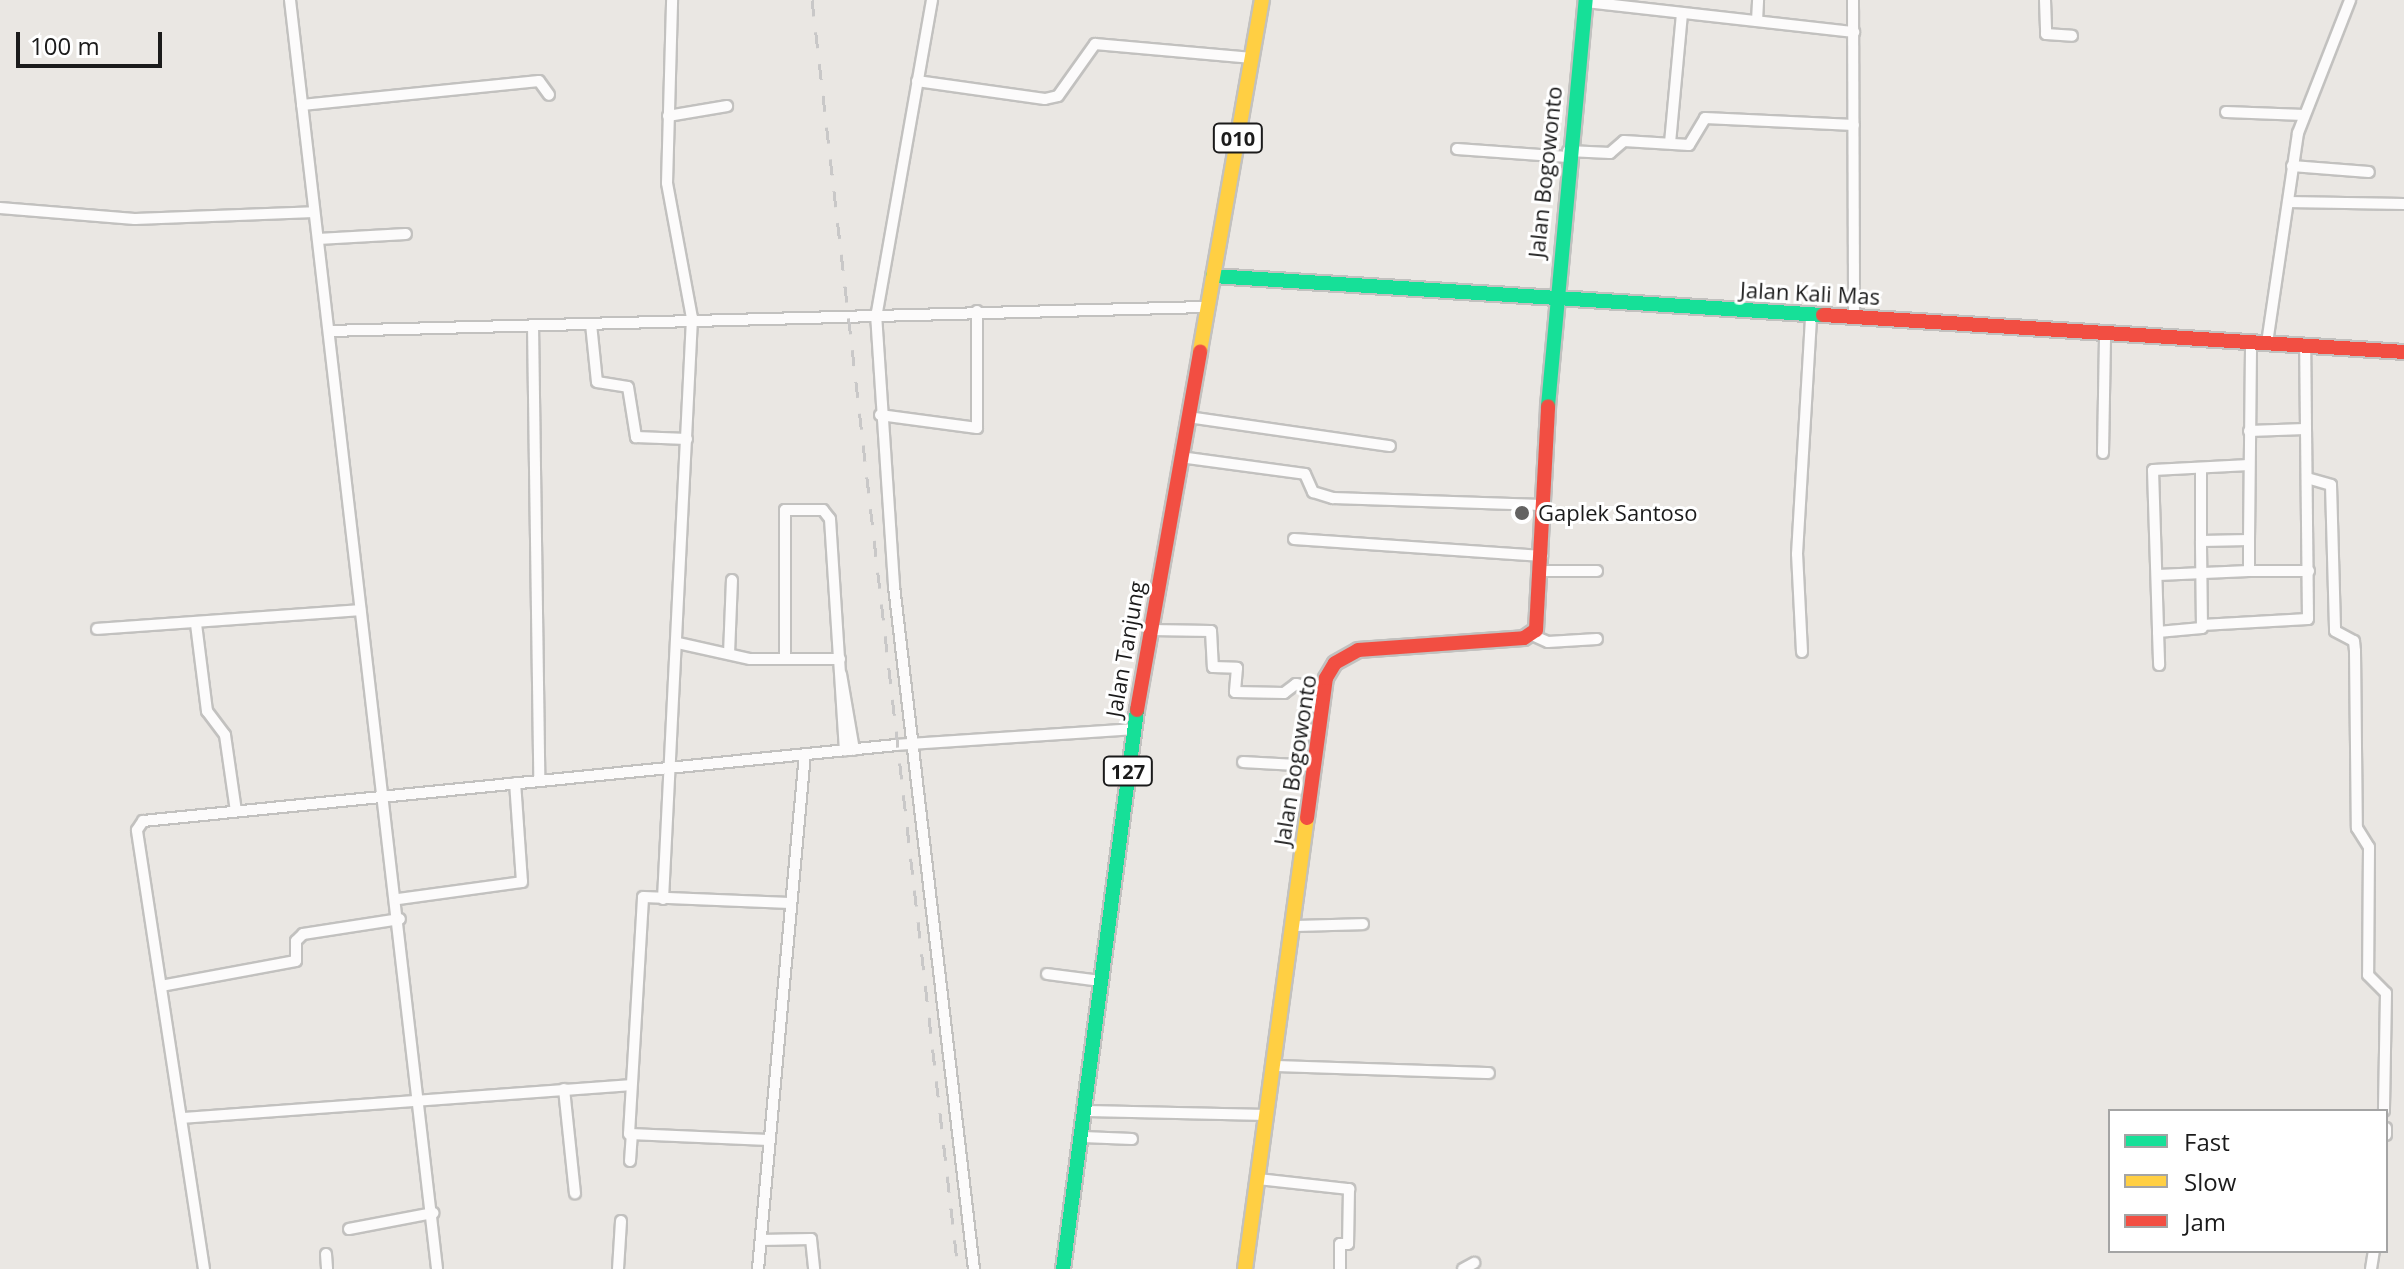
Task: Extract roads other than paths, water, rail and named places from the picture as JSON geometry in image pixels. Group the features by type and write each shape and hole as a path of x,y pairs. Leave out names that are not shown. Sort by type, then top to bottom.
{"main road":[{"name":"010","path":"1213,276 1262,0"},
{"name":"Jalan Bogowonto","path":"1245,1269 1324,690 1335,663 1358,650 1532,635 1542,556 1554,299 1586,1"},
{"name":"Jalan Kali Mas","path":"1213,276 2404,352"},
{"name":"Jalan Tanjung","path":"1063,1269 1087,1111 1100,981 1134,729 1213,276"}],"street":[{"path":"290,0 360,610 398,899 437,1269"},
{"path":"663,899 673,768 692,318 669,195 672,0"},
{"path":"932,0 876,313 880,415 913,744 974,1269"},
{"path":"1696,14 1698,0"},
{"path":"1757,21 1758,0"},
{"path":"1853,0 1854,318"},
{"path":"2045,0 2046,34 2072,36"},
{"path":"2267,343 2292,166 2304,115 2350,0"},
{"path":"1586,1 1854,32"},
{"path":"1670,143 1682,14"},
{"path":"917,81 1045,99 1058,96 1095,44 1252,58"},
{"path":"302,105 539,81 549,95"},
{"path":"668,116 727,106"},
{"path":"2226,112 2304,115"},
{"path":"1457,149 1568,154 1610,153 1624,141 1689,145 1705,118 1854,125"},
{"path":"2292,166 2369,172"},
{"path":"2288,202 2404,204"},
{"path":"0,208 135,219 314,212"},
{"path":"318,239 406,234"},
{"path":"329,331 692,318 1207,307"},
{"path":"880,415 977,428 977,311"},
{"path":"1802,652 1797,554 1811,315"},
{"path":"591,324 597,382 628,387 636,437 687,439"},
{"path":"533,325 539,781"},
{"path":"2103,453 2105,333"},
{"path":"2249,571 2251,341"},
{"path":"2158,632 2202,625 2306,621 2309,571 2305,345"},
{"path":"1188,417 1390,446"},
{"path":"2249,431 2305,429"},
{"path":"1180,457 1305,474 1313,492 1333,498 1542,505"},
{"path":"2159,665 2153,470 2249,465"},
{"path":"2201,468 2202,625"},
{"path":"2307,478 2331,485 2335,634 2355,645 2357,828 2369,847 2368,975 2386,993 2384,1109"},
{"path":"785,659 788,508 823,510 830,519 841,674 850,750"},
{"path":"1294,539 1542,556"},
{"path":"2201,541 2249,540"},
{"path":"1541,571 1597,571"},
{"path":"2158,575 2309,571"},
{"path":"729,654 732,580"},
{"path":"97,629 360,610"},
{"path":"196,624 207,711 225,735 236,811"},
{"path":"1151,630 1211,631 1213,663 1237,668 1235,692 1284,693 1296,684 1324,690"},
{"path":"1532,635 1548,642 1597,639"},
{"path":"678,643 729,654 785,659 840,659"},
{"path":"204,1269 138,826 147,820 913,744 1134,729"},
{"path":"758,1269 805,754"},
{"path":"1243,762 1314,766"},
{"path":"398,899 522,882 515,783"},
{"path":"630,1161 632,1135 627,1128 643,897 791,903"},
{"path":"161,986 296,961 296,941 303,934 400,919"},
{"path":"1292,926 1363,924"},
{"path":"1047,974 1100,981"},
{"path":"1274,1066 1489,1073"},
{"path":"182,1118 420,1104 631,1085"},
{"path":"564,1089 575,1193"},
{"path":"1087,1111 1267,1115"},
{"path":"632,1135 769,1140"},
{"path":"1083,1137 1132,1139"},
{"path":"1258,1179 1349,1189 1348,1244 1340,1244 1340,1269"},
{"path":"349,1229 433,1213"},
{"path":"618,1269 621,1221"},
{"path":"761,1240 811,1239 814,1269"},
{"path":"326,1254 327,1269"},
{"path":"1463,1269 1474,1263"}],"railway":[{"path":"812,0 958,1269"}],"place":[{"name":"Gaplek Santoso","path":"1522,513"}]}
